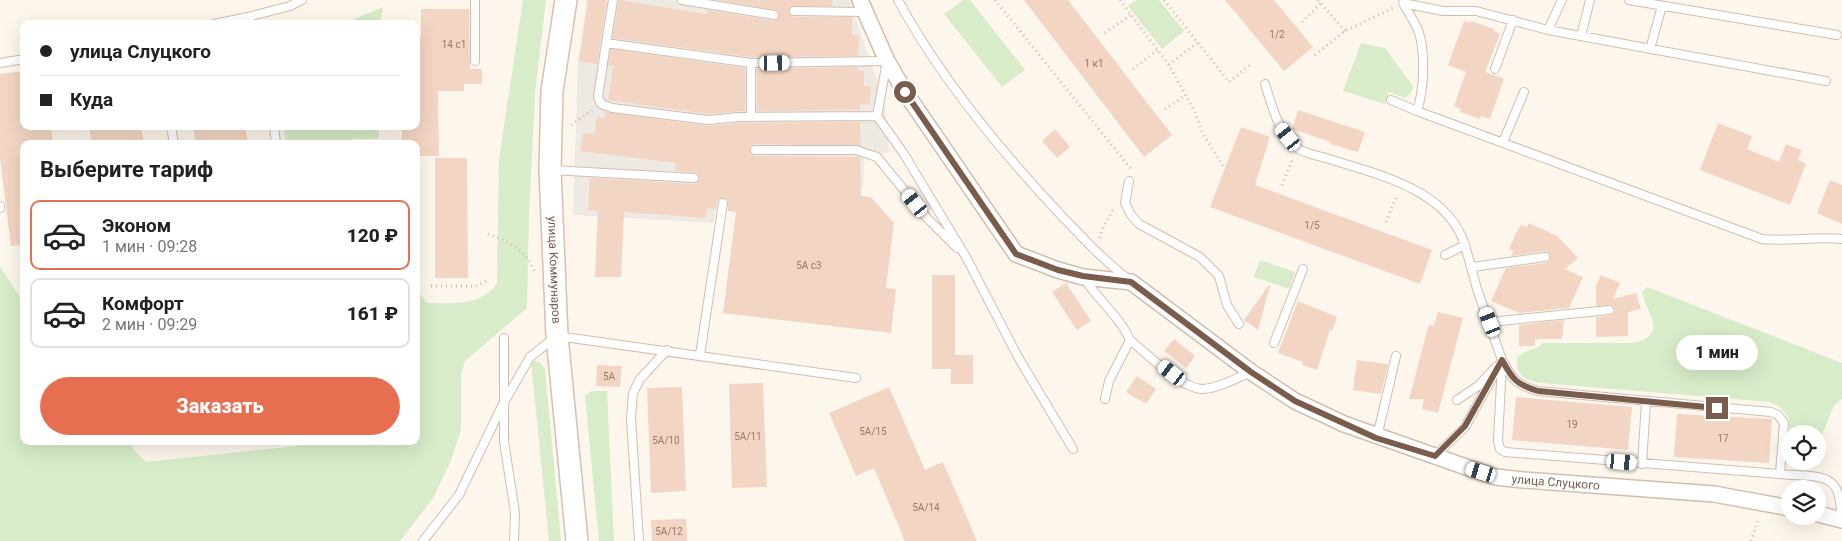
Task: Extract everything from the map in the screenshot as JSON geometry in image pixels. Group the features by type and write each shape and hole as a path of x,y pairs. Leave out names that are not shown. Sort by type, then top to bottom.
{"main road":[{"name":"улица Коммунаров","path":"566,0 552,91 550,170 557,336 577,541"}],"street":[{"name":"улица Слуцкого","path":"863,6 887,61 928,126 1016,254 1058,270 1083,276 1131,282 1251,372 1295,401 1376,438 1505,478 1714,494 1781,506"},
{"path":"1826,516 1841,520"}],"lane":[{"path":"253,20 302,0"},
{"path":"474,0 475,61"},
{"path":"613,0 598,97 601,104 695,120 751,117 877,116"},
{"path":"682,0 774,15"},
{"path":"898,0 919,35 982,125 1020,171 1096,254 1131,282"},
{"path":"1548,30 1562,0"},
{"path":"1581,36 1590,0"},
{"path":"1629,0 1837,34"},
{"path":"1403,3 1443,11 1476,11 1548,30 1826,81"},
{"path":"1403,3 1418,31 1422,44 1423,86 1417,111"},
{"path":"794,11 863,6"},
{"path":"1650,49 1662,6"},
{"path":"1495,70 1513,20"},
{"path":"606,43 752,63 887,61 877,116 904,154 966,257 1018,357 1073,449"},
{"path":"0,63 20,60"},
{"path":"751,117 752,63"},
{"path":"1265,84 1280,126 1296,148 1401,183 1428,197 1448,215 1461,232 1477,288 1502,360 1513,380 1522,386 1538,391 1771,412 1778,415 1784,423 1780,474"},
{"path":"1502,142 1524,92"},
{"path":"1391,100 1762,239 1784,241 1824,237 1842,239"},
{"path":"754,150 856,150 877,157 927,218 966,257"},
{"path":"550,170 694,178"},
{"path":"1132,178 1125,203 1131,215 1139,224 1200,257 1219,276 1227,305 1239,324"},
{"path":"700,355 723,203"},
{"path":"1445,255 1465,245"},
{"path":"1472,267 1545,257"},
{"path":"1274,343 1303,269"},
{"path":"1083,276 1095,296 1126,330 1130,340 1186,384 1200,389 1228,382 1251,372"},
{"path":"1490,322 1609,310"},
{"path":"423,541 459,495 502,406 530,357 557,336 856,378"},
{"path":"504,338 502,406 504,441 514,513 514,541"},
{"path":"1105,399 1110,380 1130,340"},
{"path":"639,541 631,418 632,393 640,379 667,350"},
{"path":"1376,438 1396,356"},
{"path":"1457,400 1478,386 1502,360"},
{"path":"1435,456 1465,426 1502,360"},
{"path":"1502,360 1498,442 1500,449 1505,452 1826,478 1834,482 1840,497 1841,520"},
{"path":"1642,464 1646,402"}],"path":[{"path":"995,0 1132,178 1102,230 1096,254"},
{"path":"1120,0 1159,49 1169,65 1186,95 1203,134 1223,166"},
{"path":"1164,0 1229,82 1250,65"},
{"path":"1302,22 1320,1 1345,31"},
{"path":"1315,55 1345,31 1403,3"},
{"path":"1105,33 1132,14"},
{"path":"1169,65 1197,43"},
{"path":"1133,69 1159,49"},
{"path":"1165,109 1186,95"},
{"path":"566,129 601,104"},
{"path":"1282,185 1296,148"},
{"path":"1386,222 1401,183"},
{"path":"488,234 503,239 523,253 534,270 534,280"},
{"path":"431,286 476,286 488,280"},
{"path":"1752,541 1764,502"}],"shaded area":[{"path":"587,0 849,0 885,103 889,153 864,152 863,188 743,183 717,189 714,223 573,215 578,61"}],"green space":[{"path":"523,0 546,0 535,93 527,308 465,361 461,374 461,430 450,463 433,498 400,541 0,541 0,266 20,298 20,445 132,445 133,449 146,462 306,445 420,445 420,293 427,303 465,302 482,297 497,284 499,159"},
{"path":"963,0 970,0 1025,70 1002,87 944,14"},
{"path":"1136,0 1159,0 1184,31 1162,49 1128,6"},
{"path":"383,7 381,20 352,20"},
{"path":"1361,43 1385,48 1413,86 1411,93 1405,98 1389,92 1385,104 1343,91"},
{"path":"284,130 378,130 379,135 377,139 285,140"},
{"path":"1260,260 1295,272 1289,289 1254,277"},
{"path":"1647,287 1842,363 1842,399 1834,405 1826,425 1790,425 1784,412 1778,406 1769,402 1542,383 1531,381 1520,373 1517,358 1543,343 1634,343 1645,339 1651,334 1653,322 1642,292"},
{"path":"531,362 541,363 545,369 561,541 549,541"},
{"path":"592,391 607,391 614,541 599,541 585,396"}],"building":[{"path":"588,0 607,0 597,64 579,61"},
{"path":"619,0 707,14 707,10 774,21 779,16 775,10 717,0 833,0 832,6 792,6 789,13 794,17 852,17 852,35 859,35 858,56 751,57 612,38"},
{"path":"1024,0 1068,0 1172,135 1144,157"},
{"path":"1225,0 1274,0 1313,47 1284,71"},
{"path":"421,9 469,9 470,69 482,69 482,84 464,84 464,91 438,91 439,156 420,156 420,140 402,140 402,130 420,130"},
{"path":"1464,21 1471,23 1471,21 1494,29 1494,31 1500,34 1485,72 1504,79 1490,119 1481,116 1480,119 1460,112 1461,109 1454,106 1466,72 1448,65"},
{"path":"611,49 745,68 745,111 708,114 608,100 613,66 608,65"},
{"path":"858,67 858,71 864,71 864,86 871,86 870,104 860,104 860,110 757,111 757,69"},
{"path":"20,72 20,130 51,130 53,140 20,140 20,245 11,246 0,158 0,74"},
{"path":"1298,110 1365,132 1358,152 1330,144 1331,142 1292,129"},
{"path":"606,112 708,126 739,123 860,122 861,146 755,144 749,150 755,156 860,157 861,196 871,197 894,223 886,288 896,289 891,333 723,313 736,212 728,211 728,201 724,198 718,200 716,209 707,208 706,218 624,212 621,277 595,277 598,211 588,210 590,178 694,184 700,179 695,172 675,171 676,163 580,151 583,133 594,134 597,117 605,118"},
{"path":"1718,123 1752,136 1747,149 1779,162 1786,144 1802,150 1798,160 1806,164 1790,205 1700,170"},
{"path":"1241,127 1270,137 1255,185 1432,250 1420,284 1210,207"},
{"path":"1055,129 1070,147 1057,158 1042,141"},
{"path":"90,130 142,130 143,140 91,140"},
{"path":"194,130 246,130 247,140 195,140"},
{"path":"435,158 467,158 468,278 435,278"},
{"path":"1830,180 1842,185 1842,224 1817,213"},
{"path":"1529,223 1557,236 1578,258 1565,269 1583,277 1569,308 1519,313 1491,301 1506,268 1546,263 1550,260 1550,254 1545,251 1511,256 1513,251 1509,249 1516,233 1521,225 1527,227"},
{"path":"932,275 955,275 955,355 973,355 973,384 951,384 951,369 932,369"},
{"path":"1601,275 1620,283 1613,299 1636,293 1641,309 1628,312 1628,336 1596,337 1596,317 1612,315 1615,310 1611,305 1596,306 1596,286"},
{"path":"1066,283 1091,321 1077,330 1052,292"},
{"path":"1270,286 1258,330 1244,320"},
{"path":"1298,301 1337,317 1332,331 1330,330 1317,370 1302,365 1303,362 1278,353"},
{"path":"1438,312 1463,318 1438,413 1422,409 1424,399 1409,399 1429,324 1434,326"},
{"path":"1564,320 1562,339 1535,339 1535,346 1519,346 1519,325"},
{"path":"1174,339 1195,356 1186,368 1164,351"},
{"path":"1357,360 1388,364 1381,394 1353,390"},
{"path":"597,365 622,366 620,387 596,386"},
{"path":"1137,376 1156,389 1146,404 1126,392"},
{"path":"763,383 767,487 732,488 729,384"},
{"path":"682,387 686,491 651,493 647,388"},
{"path":"889,387 925,470 943,462 977,541 905,541 874,468 856,476 829,413"},
{"path":"1516,397 1632,407 1628,450 1512,440"},
{"path":"1677,414 1772,419 1769,463 1674,457"},
{"path":"686,519 687,541 652,541 651,520"}],"route":[{"path":"905,92 1016,254 1058,270 1083,276 1131,282 1251,372 1295,401 1376,438 1435,456 1465,426 1502,360 1513,380 1522,386 1538,391 1717,408"}]}
